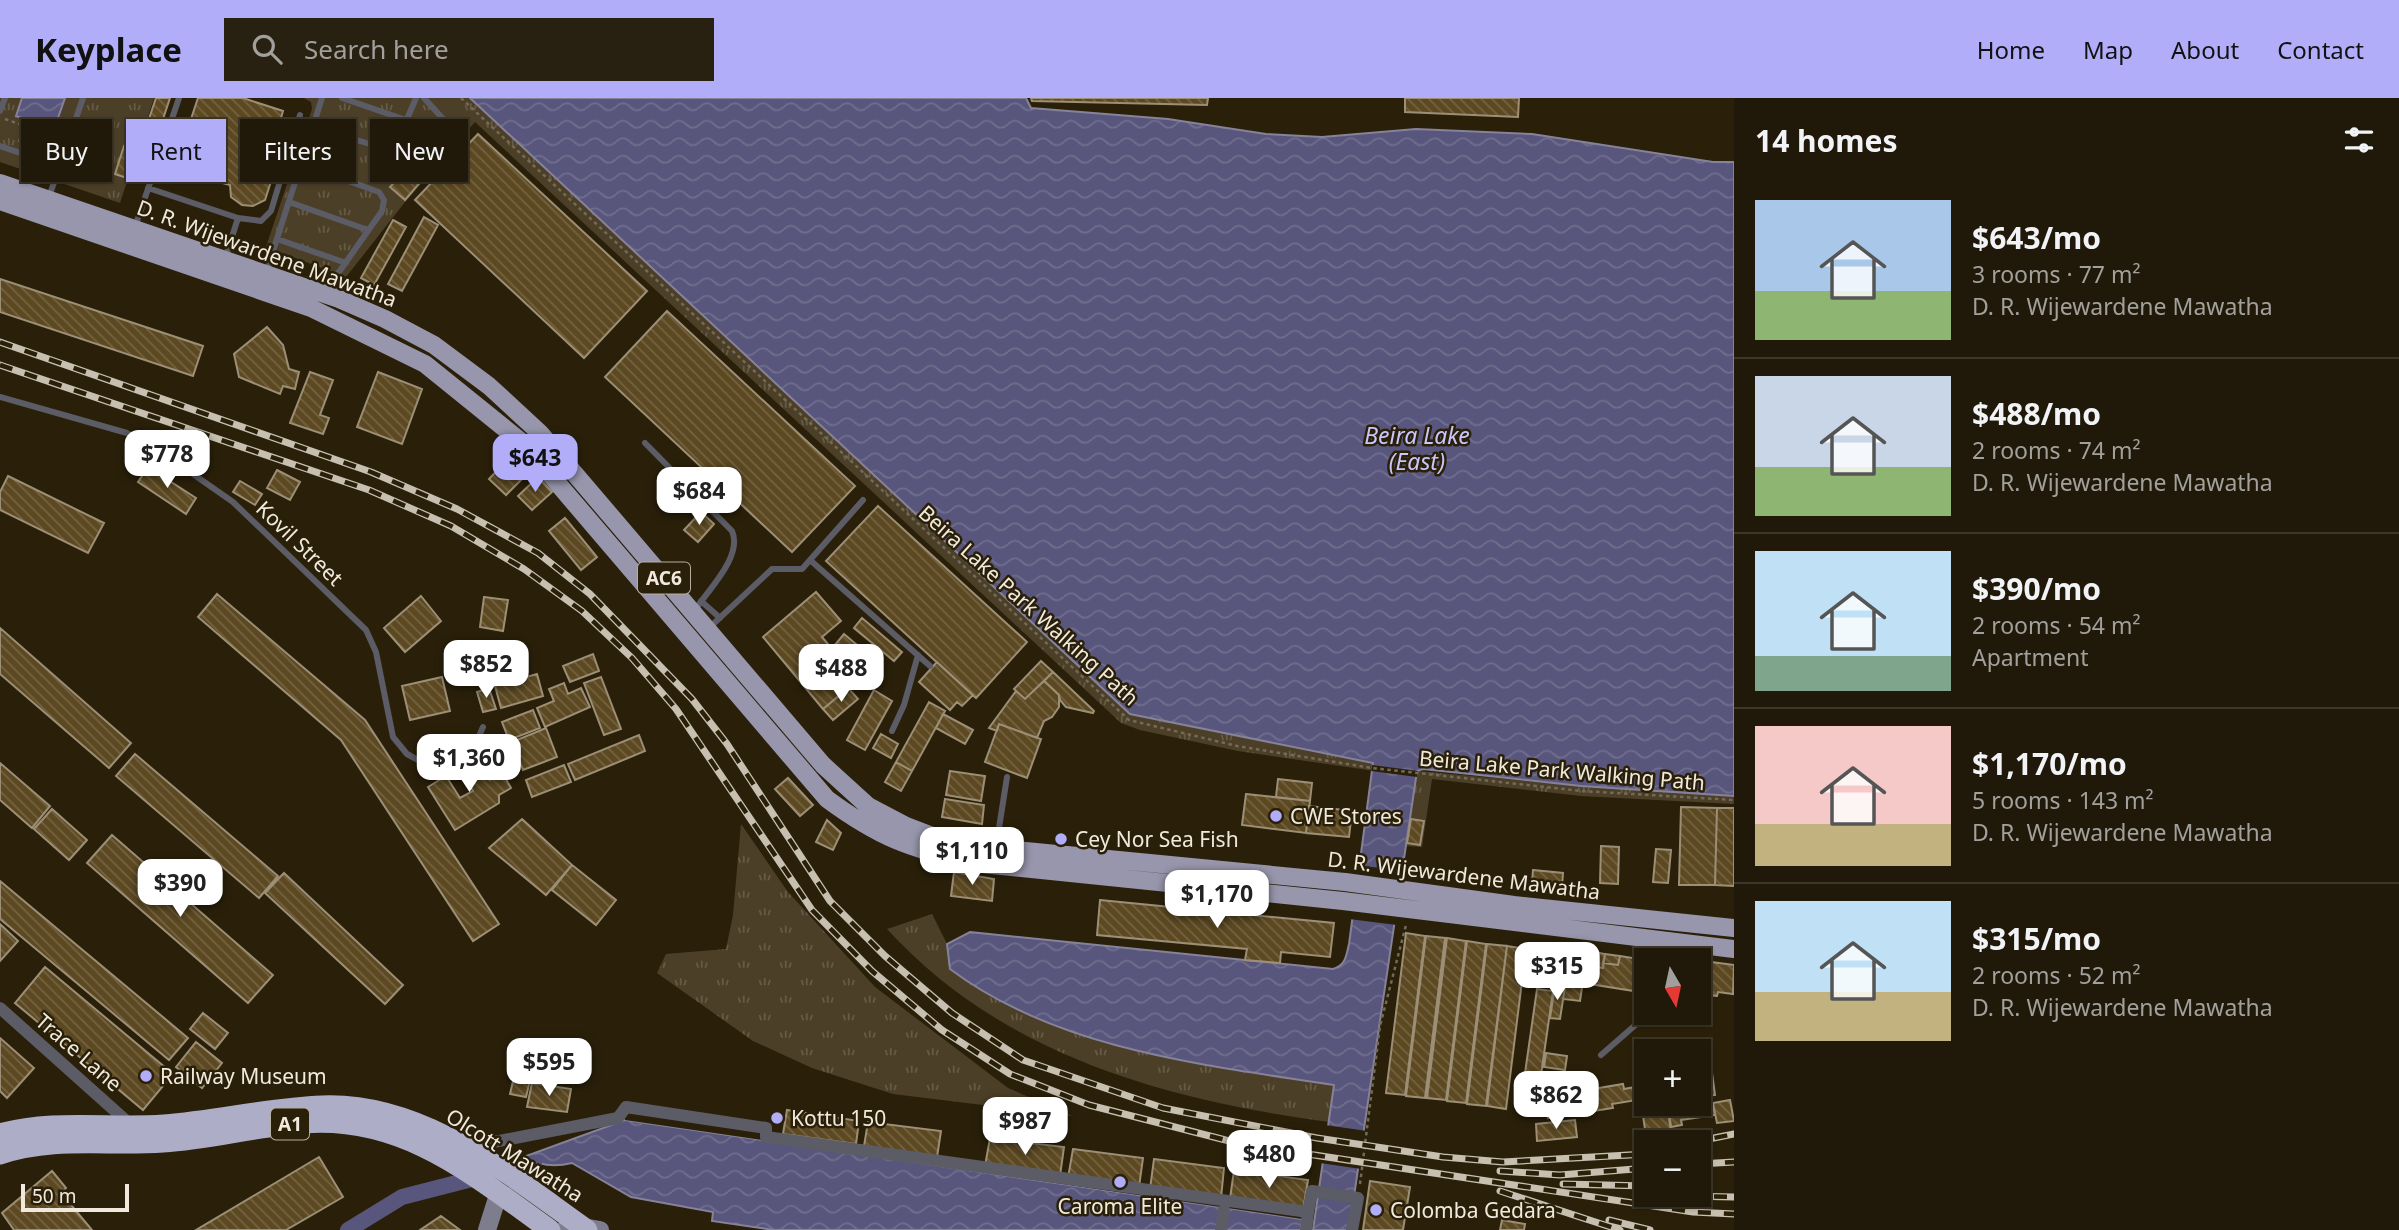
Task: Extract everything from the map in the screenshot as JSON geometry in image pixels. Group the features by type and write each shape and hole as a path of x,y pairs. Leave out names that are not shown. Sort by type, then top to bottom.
{"highway":[{"name":"Olcott Mawatha","path":"0,1154 59,1142 132,1135 287,1109 341,1106 393,1115 466,1148 499,1184 550,1230"},
{"name":"Olcott Mawatha","path":"0,1133 52,1124 186,1140 285,1125 328,1122 382,1129 443,1154 584,1229"}],"main road":[{"name":"D. R. Wijewardene Mawatha","path":"0,183 135,227 315,291 385,319 434,345 489,387 540,433 714,624 823,765 868,806 932,836 996,848 1345,882 1620,918 1734,928"},
{"name":"D. R. Wijewardene Mawatha","path":"0,201 311,308 425,364 524,444 827,799 866,828 915,849 972,863 1343,901 1649,940 1734,948"}],"street":[{"name":"Trace Lane","path":"0,1008 132,1135"},
{"path":"466,1148 618,1118 626,1107 766,1128 766,1137 1308,1213"},
{"path":"487,1230 499,1184"},
{"path":"1306,1230 1312,1191 1358,1198 1352,1230"},
{"path":"1221,1230 1224,1209"}],"lane":[{"path":"0,111 5,98"},
{"path":"76,119 83,98"},
{"path":"135,227 179,98"},
{"path":"316,119 323,98"},
{"path":"342,98 403,119"},
{"path":"406,119 416,98"},
{"path":"424,98 443,119"},
{"path":"148,188 254,222 269,215 300,115"},
{"path":"0,146 21,154"},
{"path":"48,198 54,182"},
{"path":"265,273 295,182"},
{"path":"315,291 339,272 384,206 383,196 347,182"},
{"path":"289,202 368,230"},
{"path":"225,259 238,218"},
{"path":"277,239 346,263"},
{"name":"Kovil Street","path":"0,397 127,433 233,502 366,630 376,652 393,737 407,754 427,765 446,760 464,753 479,740 483,727"},
{"path":"645,443 732,531 735,538 734,552 697,607"},
{"path":"714,624 772,569 783,567 797,571 810,561 863,500"},
{"path":"810,561 930,666"},
{"path":"892,731 904,705 918,655"},
{"path":"996,848 1007,777"},
{"path":"1649,940 1649,948"},
{"path":"1601,1055 1634,1026"}],"path":[{"name":"Beira Lake Park Walking Path","path":"461,98 1123,716 1237,746 1372,768 1581,791 1734,800"},
{"path":"0,117 21,125"},
{"path":"16,152 21,136"},
{"path":"1358,1198 1380,1026 1408,910"}],"green space":[{"path":"0,98 154,98 147,119 126,119 127,182 120,203 59,182 112,182 112,119 21,119 21,169 0,162"},
{"path":"304,98 470,98 1130,714 1418,771 1734,796 1734,804 1581,796 1432,779 1422,847 1405,846 1416,777 1238,751 1140,730 1121,723 475,122 468,130 468,119 370,119 370,182 422,182 346,277 266,247 288,182 356,182 356,119 309,119 311,102"},
{"path":"741,824 788,892 875,987 1008,1088 1073,1116 893,1094 812,1068 753,1041 657,973 666,954 726,949 733,915"},
{"path":"932,914 947,944 951,969 993,996 1038,1018 1085,1036 1134,1050 1234,1070 1334,1085 1329,1122 1268,1113 1147,1084 1090,1065 1034,1040 982,1009 932,973 887,929"}],"water":[{"path":"22,98 65,98 58,119 25,119 16,116"},
{"name":"Beira Lake (East)","path":"470,98 1026,98 1031,108 1168,119 1266,134 1322,137 1416,129 1532,134 1713,162 1734,162 1734,796 1581,786 1423,769 1417,771 1349,1230 1313,1230 1334,1085 1184,1061 1085,1036 1037,1018 992,996 950,969 947,944 970,932 1333,969 1345,960 1349,944 1373,763 1130,714"},
{"path":"625,1120 1302,1219 1301,1230 774,1230 712,1221 713,1212 631,1197 572,1163 548,1165 526,1156"}],"pier":[{"path":"1372,765 1418,771 1417,777 1371,771"},
{"path":"1356,865 1405,871 1397,925 1349,919"},
{"path":"625,1116 1303,1216 1302,1219 625,1120"},
{"path":"1325,1125 1367,1131 1361,1169 1320,1163"}],"building":[{"path":"156,98 170,98 163,119 149,119"},
{"path":"198,98 243,98 283,111 281,118 287,119 240,119 240,182 271,182 265,200 253,206 242,205 231,197 230,185 219,182 226,182 226,119 191,119"},
{"path":"1031,98 1208,98 1207,105 1032,101"},
{"path":"1405,98 1519,98 1518,117 1405,112"},
{"path":"478,134 647,291 584,358 415,200 432,182 468,182 468,144"},
{"path":"124,146 126,178 115,174"},
{"path":"395,182 420,182 405,200 390,187"},
{"path":"424,217 438,225 402,291 388,284"},
{"path":"393,220 406,227 374,285 361,278"},
{"path":"0,279 203,346 193,376 0,312"},
{"path":"667,311 855,486 792,552 605,377"},
{"path":"267,327 283,345 289,369 299,372 295,389 283,386 280,394 239,377 234,354"},
{"path":"310,372 333,380 320,415 329,418 323,434 290,423"},
{"path":"378,372 422,389 402,444 357,427"},
{"path":"508,459 525,476 506,495 489,479"},
{"path":"148,467 196,498 186,514 138,482"},
{"path":"277,470 300,482 290,500 267,488"},
{"path":"8,476 104,523 88,553 0,510 0,492"},
{"path":"538,477 552,492 532,510 518,496"},
{"path":"240,481 262,494 255,505 233,492"},
{"path":"878,506 1027,642 976,698 826,561"},
{"path":"701,512 714,524 698,542 684,530"},
{"path":"565,518 597,557 581,570 549,531"},
{"path":"816,592 841,621 822,637 858,680 823,709 763,637"},
{"path":"217,594 365,720 499,924 473,941 341,740 198,617"},
{"path":"421,596 441,621 405,652 384,628"},
{"path":"484,597 508,600 503,631 480,627"},
{"path":"862,618 902,652 894,661 854,628"},
{"path":"0,628 131,743 109,768 0,674"},
{"path":"844,634 882,666 873,677 834,646"},
{"path":"593,654 599,671 570,682 563,666"},
{"path":"1041,661 1053,672 1025,699 1014,689"},
{"path":"937,662 973,695 962,706 957,702 950,710 919,682"},
{"path":"1053,672 1094,711 1093,713 1066,707 1059,695 1044,681"},
{"path":"537,674 543,696 501,708 495,686"},
{"path":"442,677 450,711 410,720 402,686"},
{"path":"601,677 621,729 604,735 584,683"},
{"path":"1044,681 1059,695 1059,707 1052,717 1044,721 1037,738 999,724 997,731 989,728 1016,691 1025,699"},
{"path":"564,683 568,694 581,688 590,707 545,727 537,708 554,701 549,689"},
{"path":"489,688 496,709 483,712 477,692"},
{"path":"848,688 858,699 833,720 823,709"},
{"path":"874,690 892,701 865,750 847,740"},
{"path":"929,702 945,711 912,771 896,762"},
{"path":"533,710 540,728 509,740 502,722"},
{"path":"943,714 973,730 965,744 936,728"},
{"path":"999,724 1041,739 1027,778 985,762"},
{"path":"546,728 557,757 523,770 512,742"},
{"path":"881,734 898,744 891,758 873,748"},
{"path":"639,735 645,751 575,780 568,764"},
{"path":"135,754 278,876 259,898 116,776"},
{"path":"477,758 490,780 502,772 511,788 499,795 499,803 455,830 428,787 446,776 460,798 473,791 459,769"},
{"path":"896,762 912,771 901,791 885,782"},
{"path":"0,763 50,806 32,828 0,800"},
{"path":"564,765 571,782 532,797 526,780"},
{"path":"950,771 985,776 981,801 946,795"},
{"path":"788,778 813,805 800,816 775,789"},
{"path":"1278,779 1312,783 1310,801 1276,797"},
{"name":"CWE Stores","path":"1246,794 1310,801 1306,833 1242,825"},
{"path":"945,799 984,805 982,824 942,817"},
{"path":"1309,806 1352,811 1349,837 1306,833"},
{"path":"1681,807 1717,808 1715,885 1679,885"},
{"path":"1717,808 1734,808 1734,886 1715,885"},
{"path":"52,809 87,840 69,860 34,829"},
{"path":"522,819 572,865 546,895 489,848"},
{"path":"1411,819 1424,821 1420,845 1407,843"},
{"path":"827,820 841,833 833,850 816,842"},
{"path":"112,835 273,975 248,1003 87,863"},
{"path":"1601,846 1619,847 1618,884 1600,883"},
{"path":"1656,849 1671,850 1668,883 1653,882"},
{"path":"572,865 616,900 596,925 552,890"},
{"path":"1533,870 1563,873 1562,887 1532,883"},
{"path":"954,872 994,879 992,901 951,896"},
{"path":"284,873 403,985 385,1004 265,893"},
{"path":"0,881 188,1038 169,1060 0,919"},
{"path":"1100,900 1334,923 1330,957 1281,952 1280,963 1245,960 1247,949 1097,935"},
{"path":"0,924 18,941 0,961"},
{"path":"1406,933 1425,936 1405,1095 1386,1093"},
{"path":"1426,936 1445,938 1425,1098 1406,1096"},
{"path":"1447,938 1466,941 1446,1100 1427,1098"},
{"path":"1467,941 1486,944 1466,1103 1447,1101"},
{"path":"1487,944 1507,946 1486,1106 1467,1104"},
{"path":"1507,946 1526,949 1506,1109 1487,1106"},
{"path":"1561,947 1578,949 1573,980 1556,977"},
{"path":"1578,949 1605,954 1603,968 1576,964"},
{"path":"1605,954 1620,956 1618,965 1603,963"},
{"path":"1620,956 1634,958 1634,991 1583,983 1591,982 1594,966 1603,968 1603,963 1618,965"},
{"path":"1712,962 1734,965 1733,994 1718,992 1717,996 1712,995"},
{"path":"1576,964 1594,966 1591,982 1573,980"},
{"path":"45,967 173,1074 143,1110 15,1003"},
{"path":"1556,977 1583,981 1580,1001 1563,999 1565,987 1555,986"},
{"path":"1555,986 1565,987 1560,1019 1550,1018"},
{"path":"1537,989 1553,991 1536,1110 1520,1108"},
{"path":"203,1013 228,1033 215,1049 190,1029"},
{"path":"0,1038 34,1068 7,1098 0,1091"},
{"path":"196,1042 222,1063 202,1088 176,1067"},
{"path":"1546,1053 1567,1056 1565,1070 1544,1067"},
{"path":"1711,1073 1715,1095 1711,1096"},
{"path":"514,1077 530,1080 526,1097 510,1094"},
{"path":"532,1083 571,1089 567,1112 527,1107"},
{"path":"1623,1084 1624,1089 1634,1087 1634,1100 1612,1104 1613,1108 1548,1118 1545,1097"},
{"path":"1730,1100 1734,1121 1717,1123 1713,1103"},
{"path":"1713,1105 1715,1115 1711,1116"},
{"path":"787,1110 859,1121 856,1144 783,1134"},
{"path":"1643,1116 1669,1116 1671,1130 1645,1130"},
{"path":"1670,1116 1708,1116 1681,1120 1682,1125 1671,1127"},
{"path":"1575,1120 1577,1137 1537,1141 1536,1124"},
{"path":"868,1122 941,1131 937,1157 864,1146"},
{"path":"990,1138 1064,1147 1060,1176 985,1166"},
{"path":"1073,1149 1143,1158 1139,1187 1068,1178"},
{"path":"319,1157 343,1197 286,1230 196,1230"},
{"path":"1154,1159 1224,1168 1221,1198 1150,1189"},
{"path":"1234,1170 1308,1180 1303,1210 1230,1199"},
{"path":"52,1171 66,1188 61,1193 92,1230 14,1230 2,1213"},
{"path":"1370,1181 1410,1187 1403,1230 1363,1230"},
{"path":"441,1216 460,1230 420,1230"},
{"path":"1502,1220 1525,1224 1524,1230 1500,1230"}],"waterway":[{"path":"348,1230 402,1197 534,1163"}],"railway":[{"path":"0,342 371,472 457,509 538,553 590,594 692,699 727,744 830,901 885,956 952,1013 1023,1060 1163,1108 1317,1138 1443,1157 1503,1162 1634,1155"},
{"path":"0,365 369,490 451,526 524,569 582,611 632,658 676,709 812,910 872,971 942,1030 1010,1074 1089,1105 1241,1144 1693,1212 1734,1214"},
{"path":"1711,1139 1734,1134"},
{"path":"1711,1163 1734,1162"},
{"path":"1500,1171 1560,1175 1634,1169"},
{"path":"1563,1184 1634,1186"},
{"path":"1500,1191 1620,1230"},
{"path":"1711,1197 1734,1197"},
{"path":"1609,1220 1650,1230"}],"place":[{"name":"CWE Stores","path":"1276,816"},
{"name":"Cey Nor Sea Fish","path":"1061,839"},
{"name":"Railway Museum","path":"146,1076"},
{"name":"Kottu 150","path":"777,1118"},
{"name":"Caroma Elite","path":"1120,1182"},
{"name":"Colomba Gedara","path":"1376,1210"}]}
